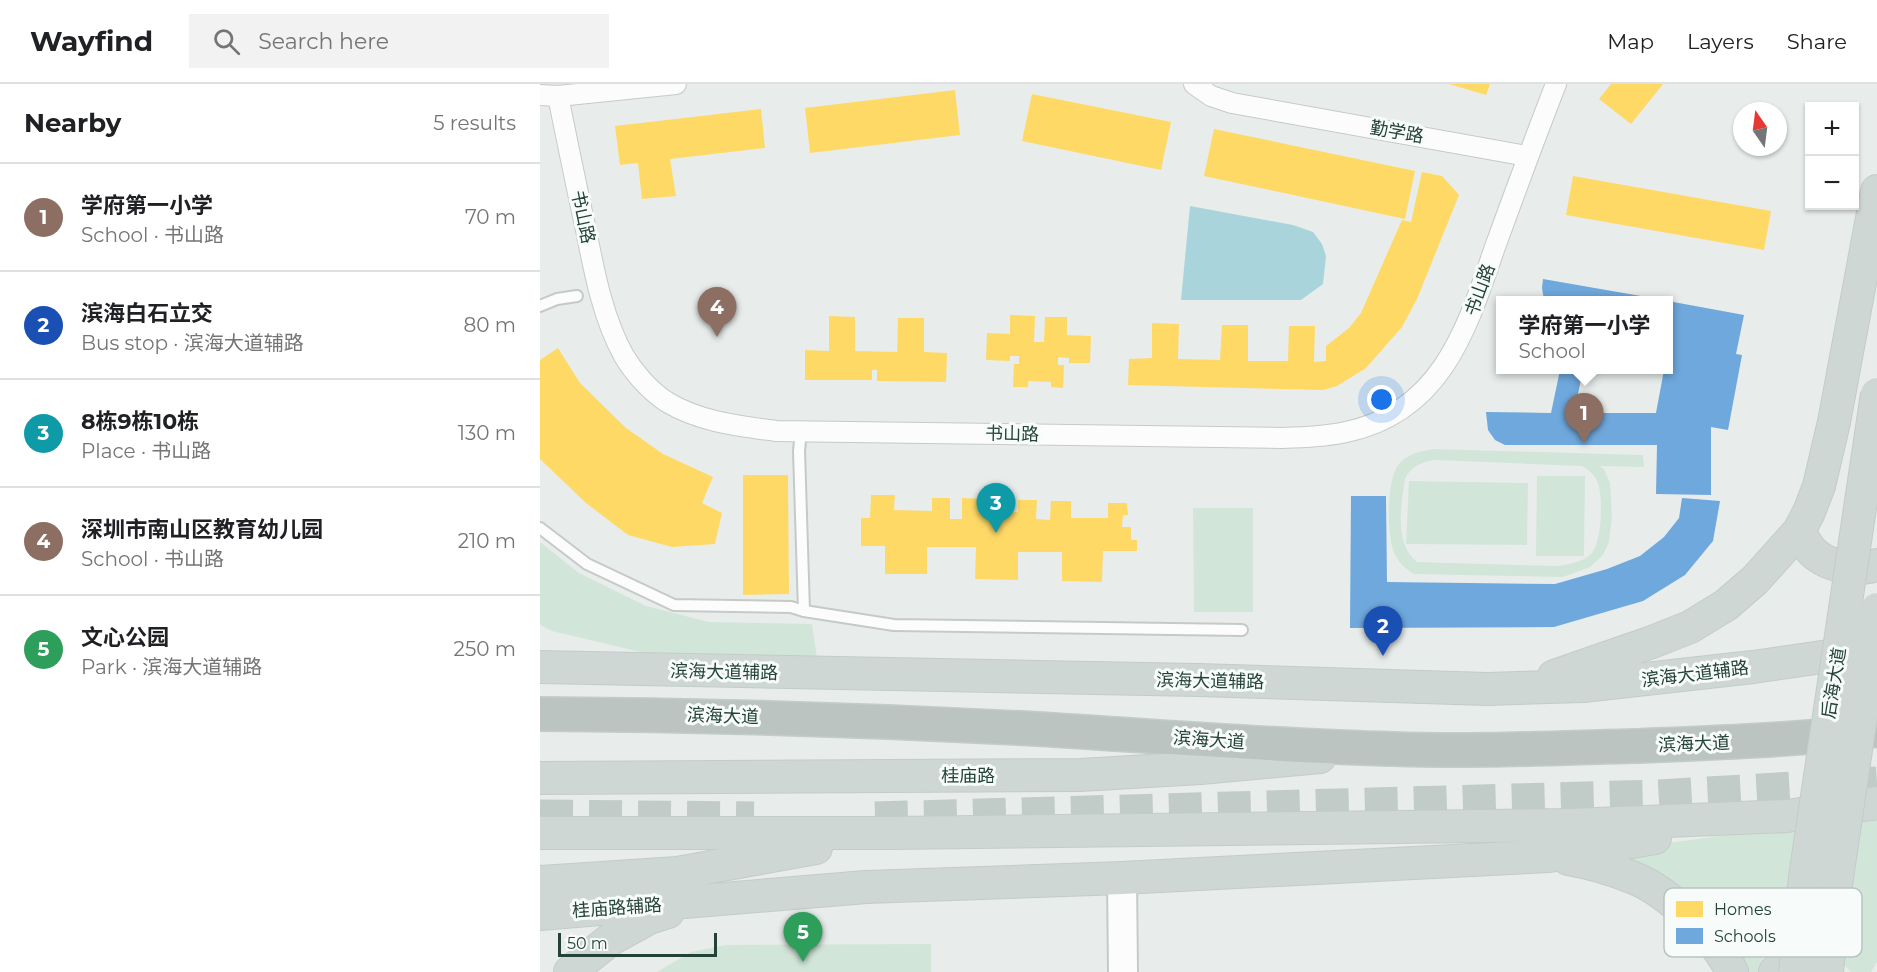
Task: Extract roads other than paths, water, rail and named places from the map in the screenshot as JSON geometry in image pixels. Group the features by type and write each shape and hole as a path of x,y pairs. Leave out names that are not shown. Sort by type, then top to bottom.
{"highway":[{"name":"滨海大道","path":"540,714 845,720 1396,749 1537,749 1724,743 1877,730"}],"main road":[{"path":"1487,689 1558,675 1690,627 1726,605 1755,580 1799,531 1819,486 1832,433 1877,192"},
{"name":"后海大道","path":"1804,888 1877,394"},
{"path":"1799,531 1816,555 1828,561 1843,567 1858,569 1877,565"},
{"name":"后海大道","path":"1835,888 1877,609"},
{"name":"滨海大道辅路","path":"541,667 1198,680 1487,689 1583,686 1753,667 1877,649"},
{"name":"桂庙路","path":"540,778 1080,775 1201,768 1396,749"},
{"path":"570,972 611,939 649,918 695,902 866,887 1122,878 1549,856 1877,803"},
{"path":"540,833 891,833 1573,825 1787,816"},
{"path":"540,882 677,873 891,833"},
{"path":"1549,856 1598,865 1636,878 1664,896"},
{"path":"677,873 866,887"},
{"name":"桂庙路辅路","path":"540,914 695,902"},
{"path":"1722,957 1732,972"},
{"name":"后海大道","path":"1795,972 1797,957"},
{"name":"后海大道","path":"1827,972 1828,957"},
{"path":"1775,972 1786,965 1817,962 1838,972"}],"street":[{"path":"549,95 676,84"},
{"name":"勤学路","path":"1194,84 1210,96 1232,103 1527,156"},
{"path":"1527,156 1556,84"},
{"name":"书山路","path":"549,95 594,273 612,329 624,356 643,381 667,402 698,416 735,426 776,430 1282,438 1346,432 1376,423 1404,406 1425,389 1444,368 1471,316 1527,156"},
{"path":"1122,878 1123,972"}],"lane":[{"path":"540,306 557,299 577,296"},
{"path":"801,431 799,451 804,611"},
{"path":"540,528 587,564 674,605 791,607 894,625 1242,630"}],"water":[{"path":"1190,206 1293,225 1313,232 1322,244 1326,256 1323,284 1301,300 1181,300"}],"tunnel":[{"path":"875,818 1658,796 1877,783"},
{"path":"540,816 754,818"}],"place":[{"name":"深圳市南山区教育幼儿园","path":"717,337"},
{"name":"学府第一小学","path":"1584,443"},
{"name":"8栋9栋10栋","path":"996,533"},
{"name":"滨海白石立交","path":"1383,656"},
{"name":"文心公园","path":"803,962"}]}
